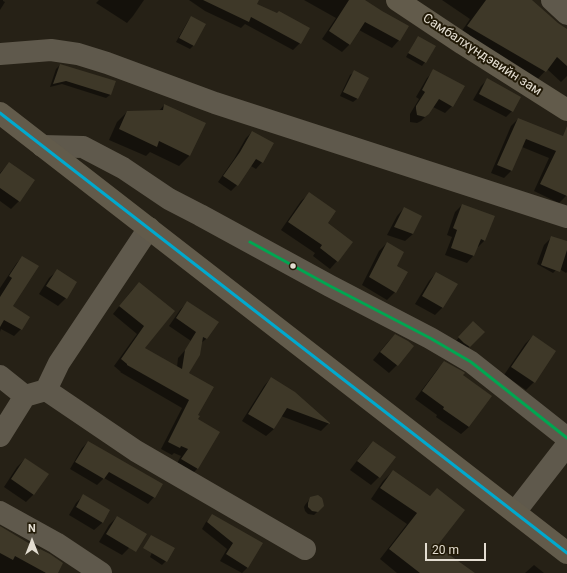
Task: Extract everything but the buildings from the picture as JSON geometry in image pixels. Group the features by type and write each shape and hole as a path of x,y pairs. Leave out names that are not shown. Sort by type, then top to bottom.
{"main road":[{"name":"Самбалхүндэвийн зам","path":"397,0 567,110"},
{"path":"0,113 567,552"}],"street":[{"path":"552,0 567,14"},
{"path":"0,54 51,50 78,54 107,63 215,103 567,217"},
{"path":"42,146 83,147 123,168 169,200 200,215 330,286 430,338 471,362 567,438"},
{"path":"0,436 26,396 46,390 58,363 149,228"},
{"path":"0,376 26,396"},
{"path":"46,390 136,451 305,549"},
{"path":"515,512 567,445"},
{"path":"0,512 56,543 101,573"}],"transit line":[{"path":"0,113 567,553"},
{"path":"250,242 430,338 471,362 567,438"}]}
